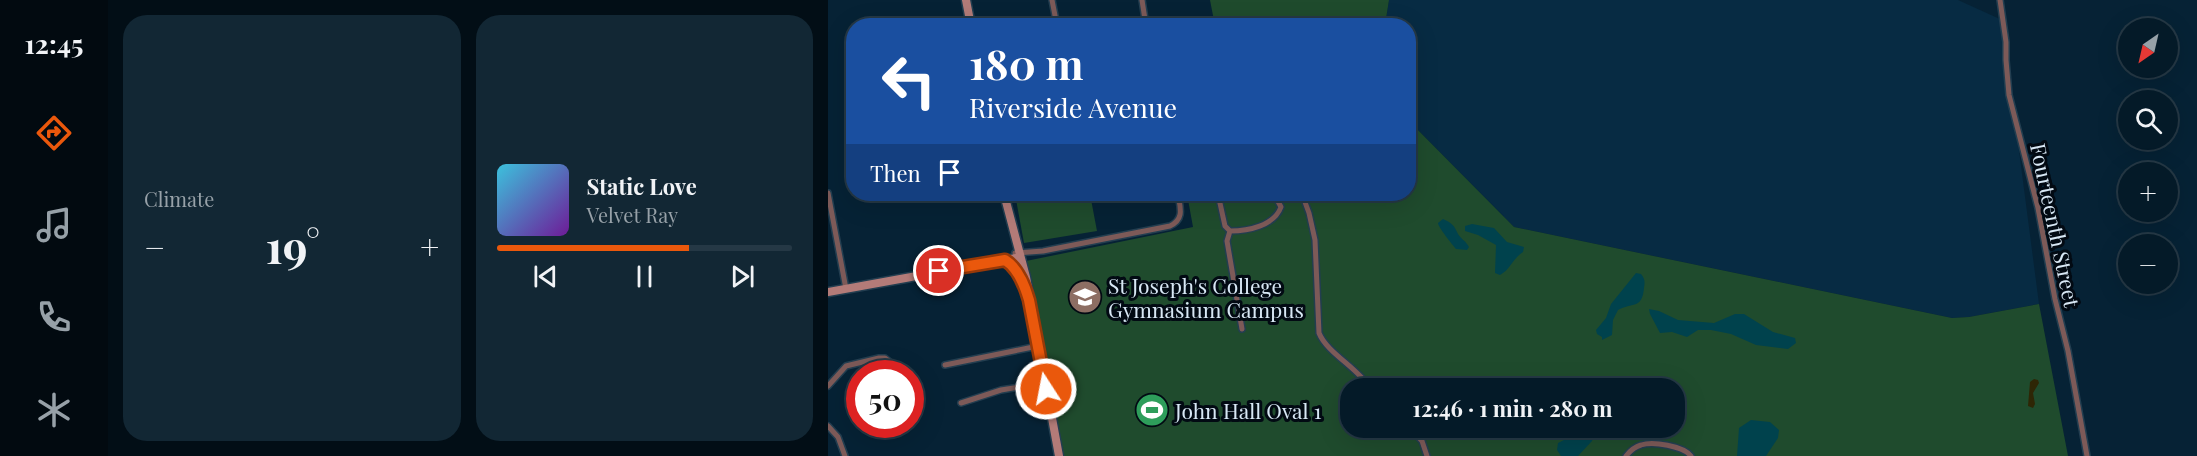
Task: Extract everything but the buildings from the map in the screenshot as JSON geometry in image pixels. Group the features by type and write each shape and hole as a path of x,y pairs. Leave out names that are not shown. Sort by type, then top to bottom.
{"main road":[{"path":"966,0 969,18"},
{"path":"1005,201 1029,300 1059,456"},
{"path":"992,261 1005,260 1018,255"},
{"path":"828,292 1018,255"},
{"path":"1018,255 1025,289"},
{"path":"1005,260 1014,267 1029,300"}],"street":[{"path":"1052,0 1055,18"},
{"path":"1142,0 1145,18"},
{"name":"Fourteenth Street","path":"2000,0 2006,42 2009,95 2038,208 2087,456"},
{"path":"828,193 846,289"},
{"path":"1018,255 1170,226 1179,219 1181,212 1179,201"},
{"path":"1220,201 1225,226 1230,231"},
{"path":"1230,231 1261,226 1279,212 1281,207 1278,201"},
{"path":"1305,201 1315,240 1319,333 1324,342 1362,378"},
{"path":"1230,231 1227,241 1242,329"},
{"path":"945,365 1038,346"},
{"path":"871,360 879,358 888,360"},
{"path":"828,386 846,366"},
{"path":"961,403 1001,390 1045,383"},
{"path":"828,426 838,437 845,456"},
{"path":"1419,438 1427,456"},
{"path":"1626,456 1633,448 1648,444 1681,449 1691,456"}],"shaded area":[{"path":"1210,0 1389,0 1386,18 1213,18"},
{"path":"1389,0 1958,0 2002,20 2039,304 1952,318 1514,227 1416,128 1416,18 1386,18"},
{"path":"1416,128 1514,227 1952,318 2039,304 2068,456 1063,456 1026,261 1193,227 1188,201 1416,201"},
{"path":"1016,201 1091,201 1097,231 1024,243"},
{"path":"1443,219 1454,226 1469,247 1467,250 1456,249 1449,240 1438,223"},
{"path":"1472,224 1494,228 1507,242 1524,247 1523,252 1500,275 1495,273 1496,245 1465,231 1465,226"},
{"path":"1636,273 1641,274 1644,281 1641,300 1639,303 1618,310 1613,320 1612,335 1602,340 1596,330 1606,318 1611,304"},
{"path":"1649,309 1678,320 1714,323 1735,314 1744,314 1773,332 1795,338 1796,343 1788,349 1756,345 1731,334 1711,330 1698,330 1687,337 1672,332 1660,333"},
{"path":"1751,420 1770,422 1779,430 1778,438 1766,456 1737,456 1739,428"},
{"path":"1568,438 1593,438 1578,456 1561,456 1557,450 1558,443"}],"sand":[{"path":"2034,379 2039,383 2033,393 2035,404 2033,408 2028,406 2030,382"}],"place":[{"name":"St Joseph's College Gymnasium Campus","path":"1085,297"},
{"name":"John Hall Oval 1","path":"1152,410"}],"route":[{"path":"939,271 992,261 1005,260 1012,264 1029,300 1046,389"}]}
